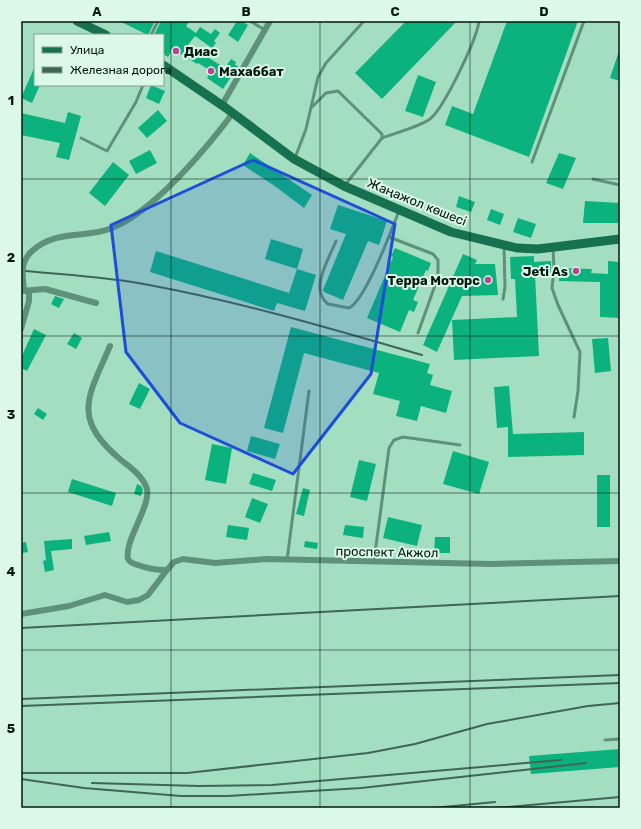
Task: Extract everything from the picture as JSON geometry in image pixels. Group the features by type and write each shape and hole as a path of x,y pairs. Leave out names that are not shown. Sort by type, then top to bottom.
{"main road":[{"path":"77,21 90,24 105,34"},
{"name":"Жаңажол көшесі","path":"164,66 227,109 294,159 344,186 399,211 451,232 504,246 538,249 620,239"}],"street":[{"path":"21,329 29,301 25,291 22,267 24,261 31,252 40,245 54,238 69,234 95,233 114,228 139,212 160,195 215,137 270,21"},
{"path":"25,291 45,289 96,303"},
{"path":"110,346 94,385 87,410 88,419 102,440 132,468 145,485 147,497 133,536 128,558 131,563 145,568 168,570"},
{"name":"проспект Акжол","path":"21,614 69,606 105,595 127,602 139,600 148,595 174,562 183,559 215,563 268,559 374,563 491,564 620,561"}],"lane":[{"path":"152,34 158,21"},
{"path":"250,21 265,30"},
{"path":"294,159 306,129 318,77 326,62 364,21"},
{"path":"344,186 382,138 428,120 435,114 459,73 478,21"},
{"path":"532,162 584,21"},
{"path":"81,138 107,150 136,102 143,86"},
{"path":"312,107 326,93 338,91 380,130 382,138"},
{"path":"593,179 620,185"},
{"path":"336,241 319,285 319,294 328,304 349,308 357,301 389,237 399,211"},
{"path":"389,237 433,254 438,260 438,277 418,333"},
{"path":"504,246 504,299"},
{"path":"553,246 554,269 552,288 558,305 580,352 578,391 574,417"},
{"path":"287,560 309,391"},
{"path":"374,563 388,448 394,440 403,437 460,445"},
{"path":"605,740 620,739"}],"highlighted area":[{"path":"253,160 395,224 371,374 293,474 180,423 126,352 111,225"}],"building":[{"path":"119,21 155,21 148,34"},
{"path":"161,21 190,21 186,26 196,33 200,27 211,34 215,29 220,33 214,41 216,43 212,48 195,36 188,45 225,68 231,59 236,62 235,65 238,66 223,89 207,78 211,71 198,63 197,64 173,49 168,57 164,55 164,34 154,34"},
{"path":"237,21 241,21 248,25 238,42 228,35"},
{"path":"406,21 457,21 382,99 355,73"},
{"path":"507,21 578,21 529,157 445,125 452,106 473,114"},
{"path":"619,51 620,52 620,81 610,78"},
{"path":"34,68 34,86 40,86 32,103 21,98"},
{"path":"418,75 436,82 423,117 405,111"},
{"path":"151,86 165,91 159,104 146,98"},
{"path":"158,110 167,121 147,138 138,128"},
{"path":"68,112 81,116 69,160 56,157 60,143 21,135 21,113 65,123"},
{"path":"150,150 157,163 136,174 129,161"},
{"path":"250,153 312,195 304,208 243,165"},
{"path":"559,153 576,158 563,189 546,183"},
{"path":"113,162 129,175 105,206 89,193"},
{"path":"459,196 475,202 471,212 456,207"},
{"path":"585,201 620,203 620,223 583,223"},
{"path":"338,205 387,221 379,245 368,241 343,300 324,292 323,290 346,234 330,229"},
{"path":"491,209 504,214 500,225 487,220"},
{"path":"518,218 536,224 531,238 513,232"},
{"path":"271,239 303,249 297,269 265,259"},
{"path":"395,248 431,263 428,271 426,270 413,300 418,302 414,312 409,310 400,332 367,318 393,257 391,256"},
{"path":"156,251 289,293 297,269 316,275 305,311 277,303 274,311 150,272"},
{"path":"463,254 477,260 475,264 495,264 498,295 462,296 437,352 423,345"},
{"path":"534,256 534,262 551,261 551,273 535,274 539,356 454,360 452,320 517,317 515,279 511,279 510,257"},
{"path":"608,261 620,262 620,318 600,317 600,282 559,281 559,273 557,273 557,268 592,269 591,273 608,274"},
{"path":"55,296 64,299 59,308 51,304"},
{"path":"291,327 430,364 427,373 433,375 430,385 452,391 446,413 421,406 417,421 396,416 400,401 373,394 379,373 304,353 283,433 264,428"},
{"path":"34,329 46,335 27,371 21,368 21,358"},
{"path":"74,333 82,338 76,349 67,344"},
{"path":"608,338 611,371 595,373 592,339"},
{"path":"139,383 150,389 140,409 129,404"},
{"path":"509,386 513,434 584,432 584,455 508,457 508,427 497,428 494,387"},
{"path":"38,408 47,414 43,420 34,414"},
{"path":"251,436 280,444 275,459 247,451"},
{"path":"212,444 232,448 226,484 205,480"},
{"path":"453,451 489,462 479,494 443,484"},
{"path":"359,460 376,464 367,501 350,497"},
{"path":"253,473 276,480 272,491 249,484"},
{"path":"597,475 610,475 610,527 597,527"},
{"path":"72,479 116,493 112,506 68,492"},
{"path":"137,484 141,486 143,490 141,496 134,494"},
{"path":"303,488 310,490 304,516 296,514"},
{"path":"252,498 268,504 260,523 245,517"},
{"path":"388,517 422,525 417,546 383,538"},
{"path":"228,525 249,528 247,540 226,537"},
{"path":"345,525 364,527 363,538 343,535"},
{"path":"109,532 111,541 86,545 84,536"},
{"path":"435,537 450,537 450,553 434,553"},
{"path":"72,539 72,549 51,551 54,570 45,572 43,561 46,560 44,541"},
{"path":"305,541 318,543 317,549 304,547"},
{"path":"26,542 28,552 21,553 21,543"},
{"path":"620,749 620,767 531,774 529,756"}],"railway":[{"path":"26,271 119,280 218,299 354,335 422,355"},
{"path":"21,628 620,596"},
{"path":"21,699 620,675"},
{"path":"21,706 620,683"},
{"path":"21,773 187,773 368,753 415,744 487,724 588,706 620,703"},
{"path":"92,783 199,786 272,785 561,760"},
{"path":"21,779 84,788 181,796 228,796 361,788 586,763"},
{"path":"496,808 620,797"},
{"path":"433,808 495,802"}],"place":[{"name":"Диас","path":"176,51"},
{"name":"Махаббат","path":"211,71"},
{"name":"Jeti As","path":"576,271"},
{"name":"Терра Моторс","path":"488,280"}]}
